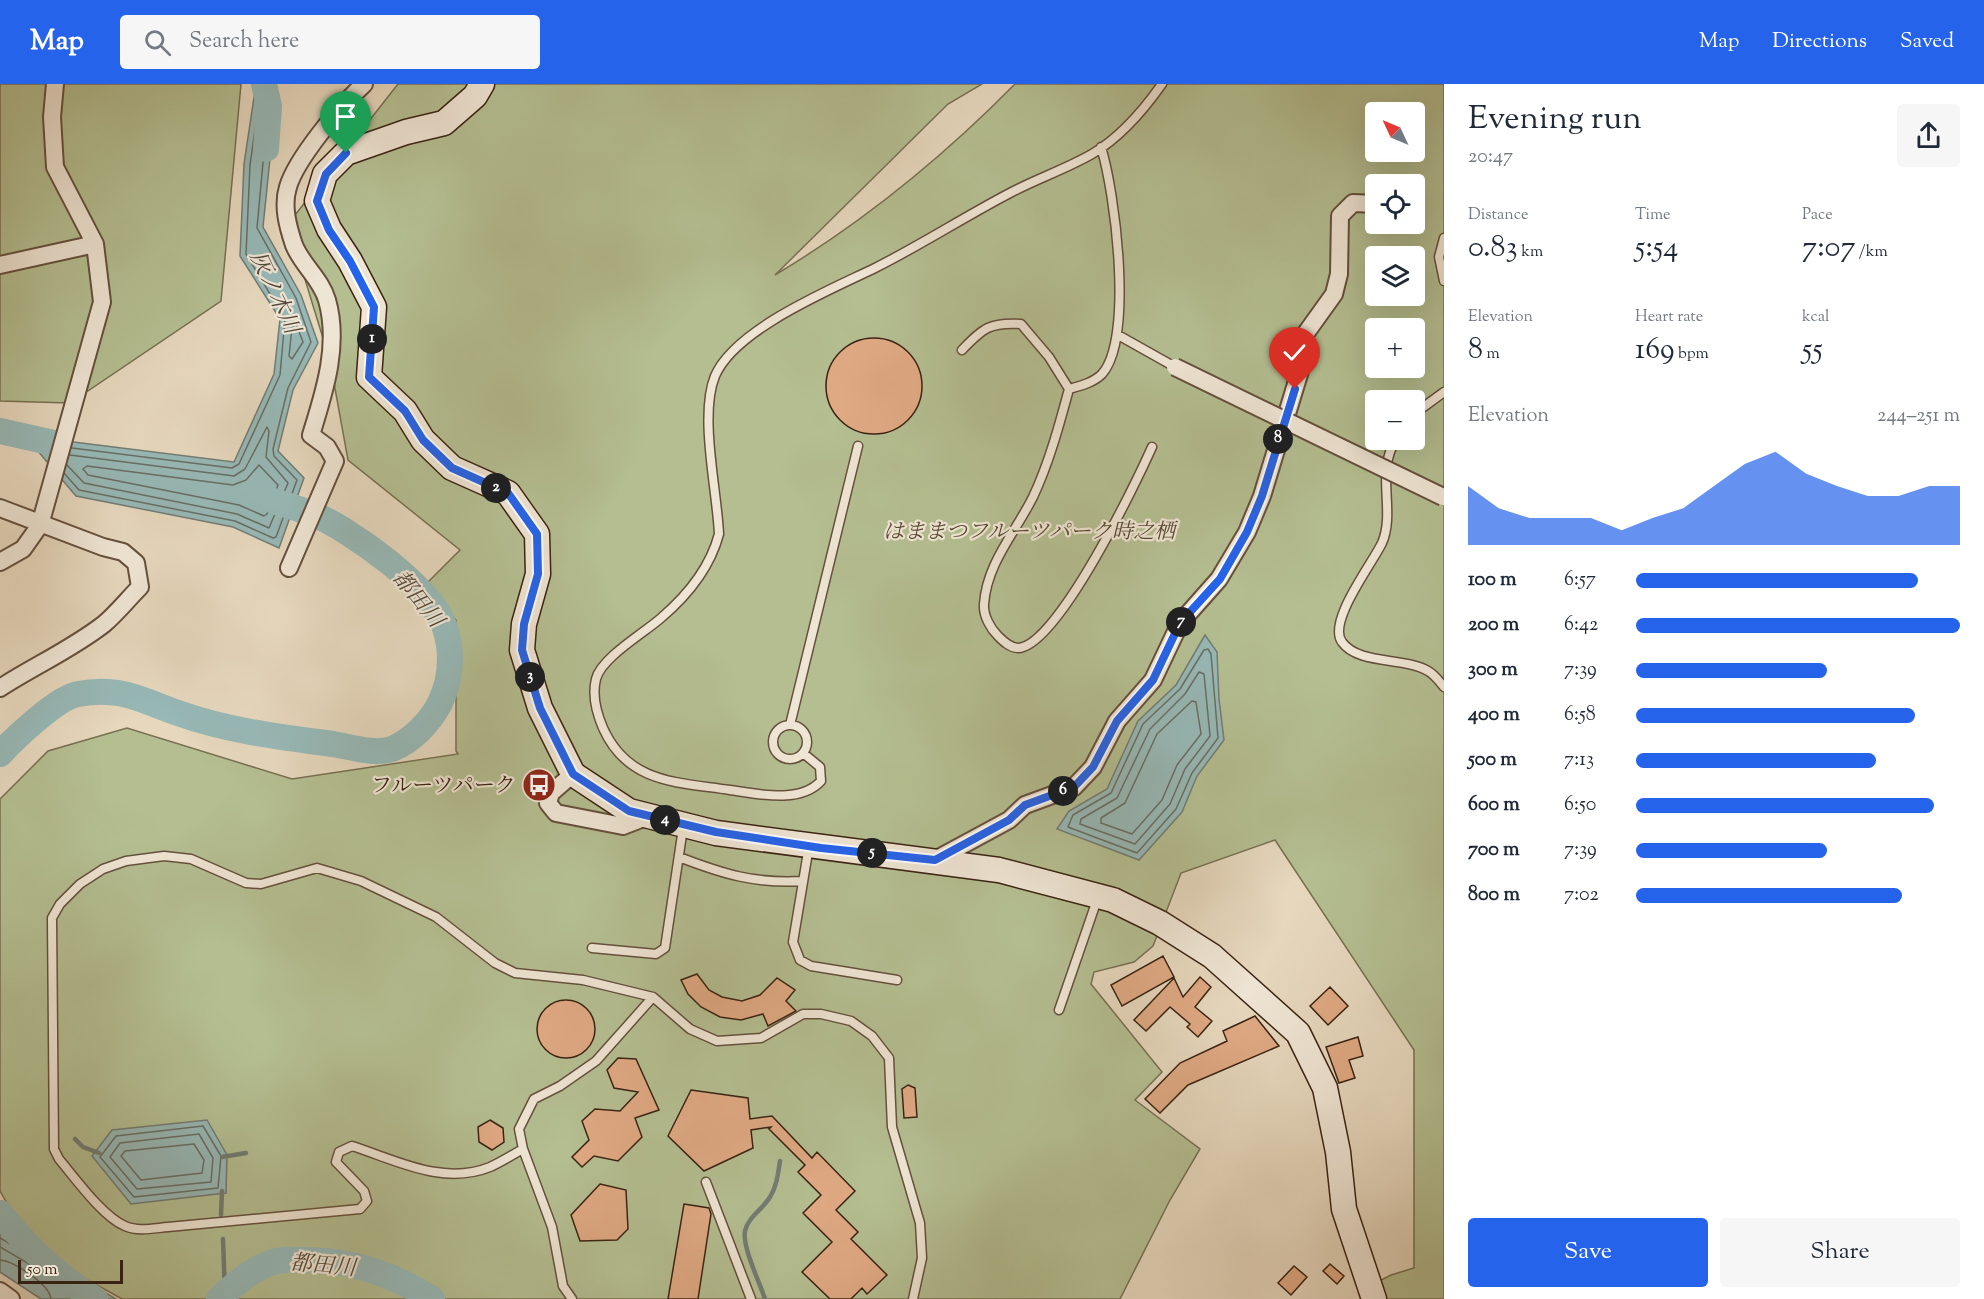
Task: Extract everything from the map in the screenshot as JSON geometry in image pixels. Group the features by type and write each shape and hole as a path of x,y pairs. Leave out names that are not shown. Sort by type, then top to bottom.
{"street":[{"path":"0,562 23,549 42,518 102,302 95,244 55,167 52,117 55,84"},
{"path":"289,568 334,461 327,447 311,435 330,364 331,328 327,301 320,285 295,248 285,206 288,186 330,120 364,84"},
{"path":"482,84 476,96 444,123 406,132 346,153 326,174 317,201 329,230 350,261 374,307 369,377 405,411 423,440 452,468 508,493 537,534 538,574 524,624 522,650 540,708 573,774 629,811 684,825 809,846 935,860 999,870 1113,900 1160,923 1212,956 1298,1033 1325,1088 1338,1152 1344,1209 1374,1299"},
{"path":"935,860 1009,820 1025,805 1074,787 1093,767 1117,721 1153,680 1180,623 1220,579 1247,532 1258,505 1300,371 1301,340 1334,294 1339,274 1340,216 1353,203 1365,204"},
{"path":"0,265 95,244"},
{"path":"1175,367 1443,497"},
{"path":"0,508 42,518 123,552 136,563 140,587 105,623 76,644 0,688"},
{"path":"573,774 551,793 548,803 556,813 623,826 649,816"},
{"path":"0,1291 11,1299"}],"lane":[{"path":"803,753 820,767 820,781 803,794 748,792 654,778 626,760 609,741 598,717 596,678 607,660 662,618 685,595 710,562 715,550 720,534 708,419 715,377 727,357 754,334 804,302 878,266 1011,192 1092,154 1143,111 1162,84"},
{"path":"1069,389 1088,384 1102,374 1118,335 1116,222 1108,170 1101,147"},
{"path":"1444,238 1439,257 1444,281"},
{"path":"962,350 988,326 1022,324 1049,357 1069,389 1055,439 1032,498 1006,541 988,582 984,607 987,618 993,631 1010,646 1018,648 1028,645 1054,620 1112,529 1152,447"},
{"path":"1118,335 1175,367"},
{"path":"1425,406 1444,392"},
{"path":"790,725 858,446"},
{"path":"1390,450 1384,493 1387,525 1382,542 1348,602 1340,621 1338,634 1343,644 1362,656 1426,669 1444,687"},
{"path":"790,725 803,730 807,738 807,748 793,759 785,758 774,748 774,735 778,728 790,725"},
{"path":"592,948 656,954 665,948 684,825"},
{"path":"809,846 793,942 800,960 811,966 897,980"},
{"path":"523,1149 489,1168 432,1172 411,1168 352,1146 339,1152 336,1162 364,1191 368,1201 360,1209 351,1212 282,1215 168,1227 136,1229 125,1226 58,1159 54,1149 52,918 60,904 80,884 103,869 126,861 164,856 191,859 228,876 253,884 275,881 317,868 360,880 427,912 495,963 515,973 583,980 653,998 690,1029 717,1041 761,1038 803,1014 821,1014 851,1021 872,1036 889,1058 892,1127 920,1223 922,1258 913,1299"},
{"path":"679,857 736,878 762,881 803,880"},
{"path":"1059,1010 1098,897"},
{"path":"572,1299 563,1286 552,1227 523,1149 519,1129 534,1099 560,1086 596,1061 653,998"},
{"path":"706,1182 751,1299"}],"green space":[{"path":"0,84 241,84 221,301 70,403 0,401"},
{"name":"はままつフルーツパーク時之栖","path":"398,84 982,84 948,104 775,275 839,233 901,187 988,111 1015,84 1444,84 1444,1299 1364,1299 1360,1291 1391,1275 1414,1268 1414,1050 1275,840 1181,873 1153,946 1134,962 1094,972 1091,984 1162,1072 1135,1100 1200,1149 1170,1200 1120,1299 122,1299 34,1250 0,1191 0,799 48,751 127,728 292,779 458,754 456,751 456,620 425,585 460,550 348,460 330,361 288,224"}],"water":[{"path":"256,84 261,84 273,129 263,227 301,295 318,343 293,390 278,451 304,478 279,548 233,527 76,496 25,436 234,462 274,374 280,319 240,256 244,164"},
{"path":"1205,635 1217,652 1224,740 1197,776 1182,812 1139,860 1057,829 1069,811 1107,789 1138,721 1176,685"},
{"path":"207,1120 227,1155 226,1193 131,1204 92,1156 112,1130"},
{"path":"0,1231 116,1299 41,1299 0,1272"}],"building":[{"path":"874,338 892,342 908,352 918,368 922,386 918,404 908,420 892,430 874,434 856,430 840,420 830,404 826,386 830,368 840,352 856,342"},
{"path":"1163,956 1174,977 1122,1006 1111,985"},
{"path":"697,974 709,990 722,997 742,1001 760,995 777,978 795,990 786,1001 796,1011 768,1026 763,1014 741,1020 720,1017 701,1007 688,994 681,980"},
{"path":"1200,977 1211,987 1195,1007 1212,1021 1198,1037 1187,1027 1190,1024 1170,1007 1146,1031 1134,1020 1174,978 1183,997"},
{"path":"1330,987 1348,1006 1328,1025 1310,1006"},
{"path":"560,1000 572,1000 587,1008 595,1023 595,1035 587,1050 572,1058 560,1058 545,1050 537,1035 537,1023 545,1008"},
{"path":"1255,1016 1279,1046 1188,1085 1160,1113 1145,1099 1180,1063 1227,1041 1223,1031"},
{"path":"1358,1037 1363,1056 1349,1060 1355,1078 1339,1083 1326,1047"},
{"path":"618,1058 636,1059 659,1110 635,1118 642,1137 618,1161 594,1156 582,1167 572,1157 589,1140 582,1121 595,1109 620,1111 638,1092 614,1088 607,1070"},
{"path":"908,1085 915,1088 917,1117 904,1118 902,1089"},
{"path":"691,1090 748,1098 750,1119 772,1116 812,1158 817,1152 855,1191 836,1210 858,1232 851,1239 887,1275 867,1294 862,1288 851,1299 830,1299 802,1272 832,1242 803,1213 821,1195 798,1172 805,1165 769,1129 771,1127 751,1130 753,1148 704,1171 668,1136"},
{"path":"490,1120 503,1128 504,1142 492,1150 479,1142 478,1127"},
{"path":"600,1184 626,1190 628,1229 617,1240 580,1241 571,1215"},
{"path":"684,1204 709,1208 711,1214 698,1299 668,1299"},
{"path":"1330,1264 1344,1276 1337,1284 1323,1271"},
{"path":"1294,1266 1307,1277 1291,1295 1278,1283"}],"waterway":[{"name":"灰ノ木川","path":"264,84 269,106 266,149"},
{"name":"都田川","path":"0,431 58,444"},
{"name":"都田川","path":"0,754 59,702 78,694 93,692 130,696 197,719 235,729 371,751 392,749 407,741 420,730 440,703 449,675 448,637 438,613 408,579 368,546 313,514 262,497"},
{"path":"75,1139 83,1147 99,1153"},
{"path":"222,1157 246,1153"},
{"path":"765,1299 746,1246 745,1231 749,1221 772,1193 780,1161"},
{"path":"221,1215 222,1191"},
{"name":"都田川","path":"0,1213 44,1260 95,1299"},
{"path":"223,1239 225,1293"},
{"name":"都田川","path":"219,1299 253,1271 269,1263 291,1260 339,1263 372,1270 402,1282 432,1299"}],"place":[{"name":"フルーツパーク","path":"539,785"}],"route":[{"path":"346,153 326,174 317,201 329,230 350,261 374,307 369,377 405,411 423,440 452,468 508,493 537,534 538,574 524,624 522,650 540,708 573,774 629,811 649,816 716,832 821,848 935,860 1009,820 1025,805 1074,787 1093,767 1117,721 1153,680 1180,623 1220,579 1247,532 1262,496 1295,389"}]}
